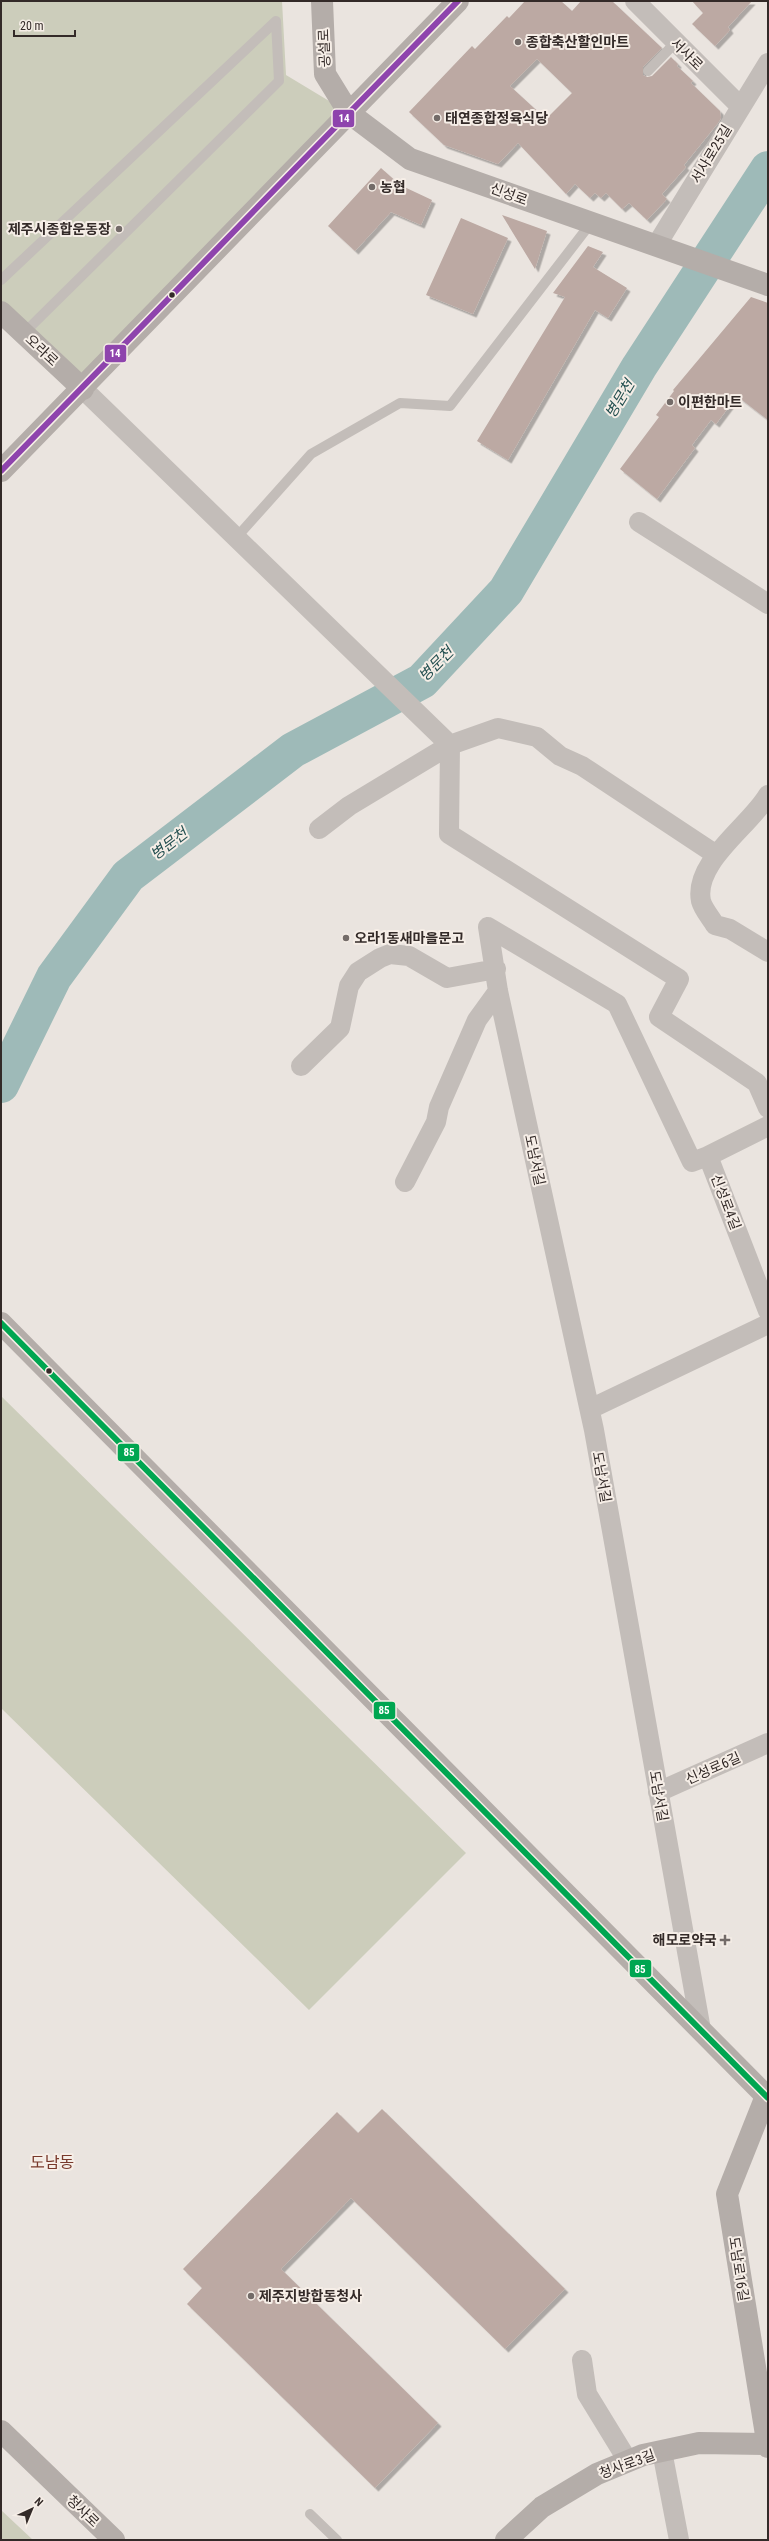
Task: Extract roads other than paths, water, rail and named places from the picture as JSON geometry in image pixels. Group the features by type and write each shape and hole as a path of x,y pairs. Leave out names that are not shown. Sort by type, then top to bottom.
{"main road":[{"name":"공설로","path":"322,1 325,74 349,113"},
{"path":"1,471 83,389 458,1"},
{"name":"신성로","path":"349,113 410,159 656,246 681,253 764,284"},
{"name":"오라로","path":"1,312 83,389"},
{"path":"1,1323 767,2097"},
{"name":"도남로16길","path":"767,2097 727,2194 768,2446"},
{"name":"청사로","path":"1,2431 114,2540"},
{"name":"청사로3길","path":"506,2540 542,2507 597,2474 628,2461 699,2442 768,2446"}],"street":[{"name":"서사로","path":"635,1 740,106"},
{"name":"서사로25길","path":"656,246 740,106 768,63"},
{"path":"83,389 450,745 449,834 679,979 659,1017 757,1083 768,1108"},
{"path":"639,522 768,604"},
{"path":"319,829 349,806 450,745 498,728 537,736 560,756 582,766 715,854"},
{"path":"768,795 761,807 715,854 701,887 701,902 715,925 730,929 768,952"},
{"name":"도남서길","path":"701,2030 590,1409 498,992 496,969 488,928 617,1004 692,1162 708,1156"},
{"path":"301,1066 340,1028 349,986 358,972 380,958 390,954 409,956 447,978 496,969"},
{"path":"405,1182 436,1122 438,1107 474,1027 498,992"},
{"name":"신성로4길","path":"768,1126 708,1156 768,1311"},
{"path":"590,1409 768,1324"},
{"name":"신성로6길","path":"658,1792 768,1743"},
{"path":"582,2360 587,2394 628,2461"},
{"path":"662,2451 679,2540"}],"lane":[{"path":"1,280 276,21 279,81 24,333"},
{"path":"648,71 676,42"},
{"path":"236,538 311,454 400,403 450,406 591,223"},
{"path":"310,2514 337,2540"}],"waterway":[{"name":"병문천","path":"1,1085 54,977 128,876 293,750 422,681 506,591 639,367 768,169"}],"place":[{"name":"종합축산할인마트","path":"518,42"},
{"name":"태연종합정육식당","path":"437,118"},
{"name":"농협","path":"372,187"},
{"name":"제주시종합운동장","path":"119,229"},
{"name":"이편한마트","path":"670,402"},
{"name":"오라1동새마을문고","path":"346,938"},
{"name":"해모로약국","path":"725,1940"},
{"name":"제주지방합동청사","path":"251,2296"}],"district":[{"name":"도남동","path":"52,2162"}]}
